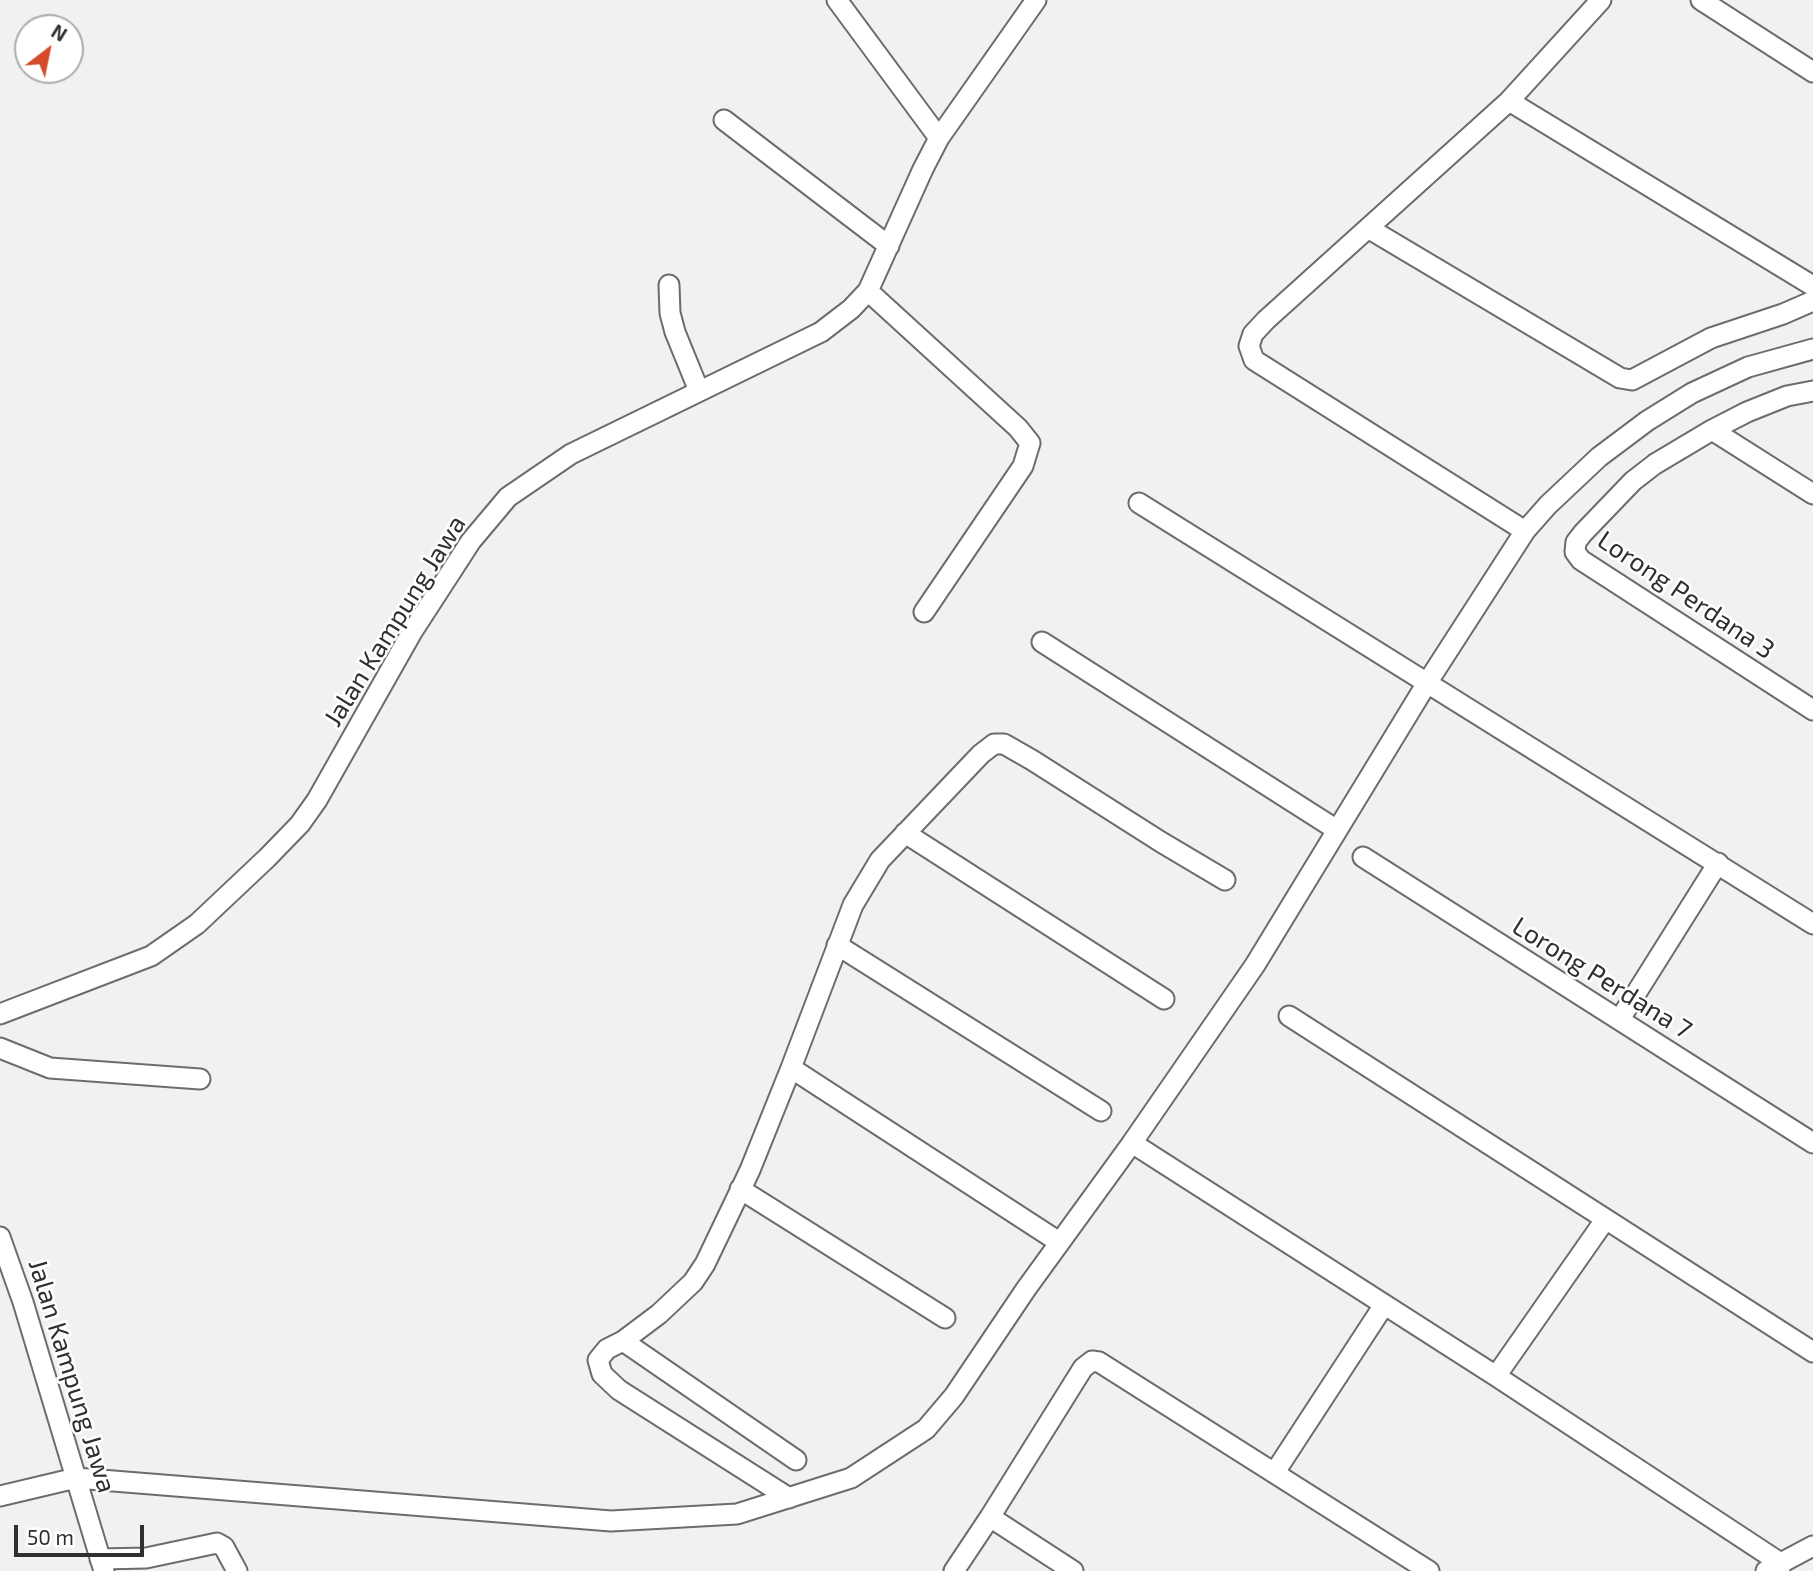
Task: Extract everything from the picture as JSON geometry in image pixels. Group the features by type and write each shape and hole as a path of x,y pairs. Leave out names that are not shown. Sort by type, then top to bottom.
{"street":[{"path":"837,0 939,138"},
{"name":"Jalan Kampung Jawa","path":"0,1014 151,956 205,917 292,832 317,800 412,632 471,541 508,497 571,454 821,332 851,309 868,290 939,138 1036,0"},
{"path":"1525,531 1254,360 1249,346 1253,334 1509,101 1601,0"},
{"path":"1701,0 1813,72"},
{"path":"1509,101 1813,286"},
{"path":"724,120 889,246"},
{"path":"1368,228 1620,378 1632,380 1710,338 1813,301"},
{"path":"669,285 670,313 675,332 699,391"},
{"path":"868,290 1018,428 1030,443 1023,466 924,612"},
{"path":"0,1496 76,1478 611,1521 737,1514 851,1478 926,1429 954,1396 1255,965 1427,683 1525,531 1548,505 1599,457 1647,421 1692,393 1748,367 1813,349"},
{"path":"1712,430 1787,396 1813,391"},
{"path":"1712,430 1813,494"},
{"name":"Lorong Perdana 3","path":"1712,430 1655,464 1633,481 1576,542 1574,552 1581,560 1813,710"},
{"path":"1139,503 1813,924"},
{"path":"1042,642 1337,830"},
{"path":"789,1498 619,1390 602,1374 598,1360 607,1349 623,1341 659,1314 693,1282 705,1264 791,1068 853,905 880,860 981,754 994,744 1004,744 1225,880"},
{"path":"905,833 1164,999"},
{"name":"Lorong Perdana 7","path":"1363,857 1813,1143"},
{"path":"1620,1020 1718,863"},
{"path":"837,945 1101,1111"},
{"path":"1289,1016 1813,1352"},
{"path":"0,1048 50,1068 200,1079"},
{"path":"791,1068 1059,1242"},
{"path":"1132,1143 1496,1376 1774,1567 1813,1546"},
{"path":"740,1189 945,1318"},
{"path":"1496,1376 1605,1220"},
{"name":"Jalan Kampung Jawa","path":"0,1237 102,1565"},
{"path":"1275,1472 1384,1305"},
{"path":"623,1341 796,1460"},
{"path":"954,1571 1083,1368 1092,1361 1099,1362 1429,1571"},
{"path":"990,1517 1073,1571"},
{"path":"102,1565 136,1565 146,1558 217,1543 224,1547 237,1571"}]}
